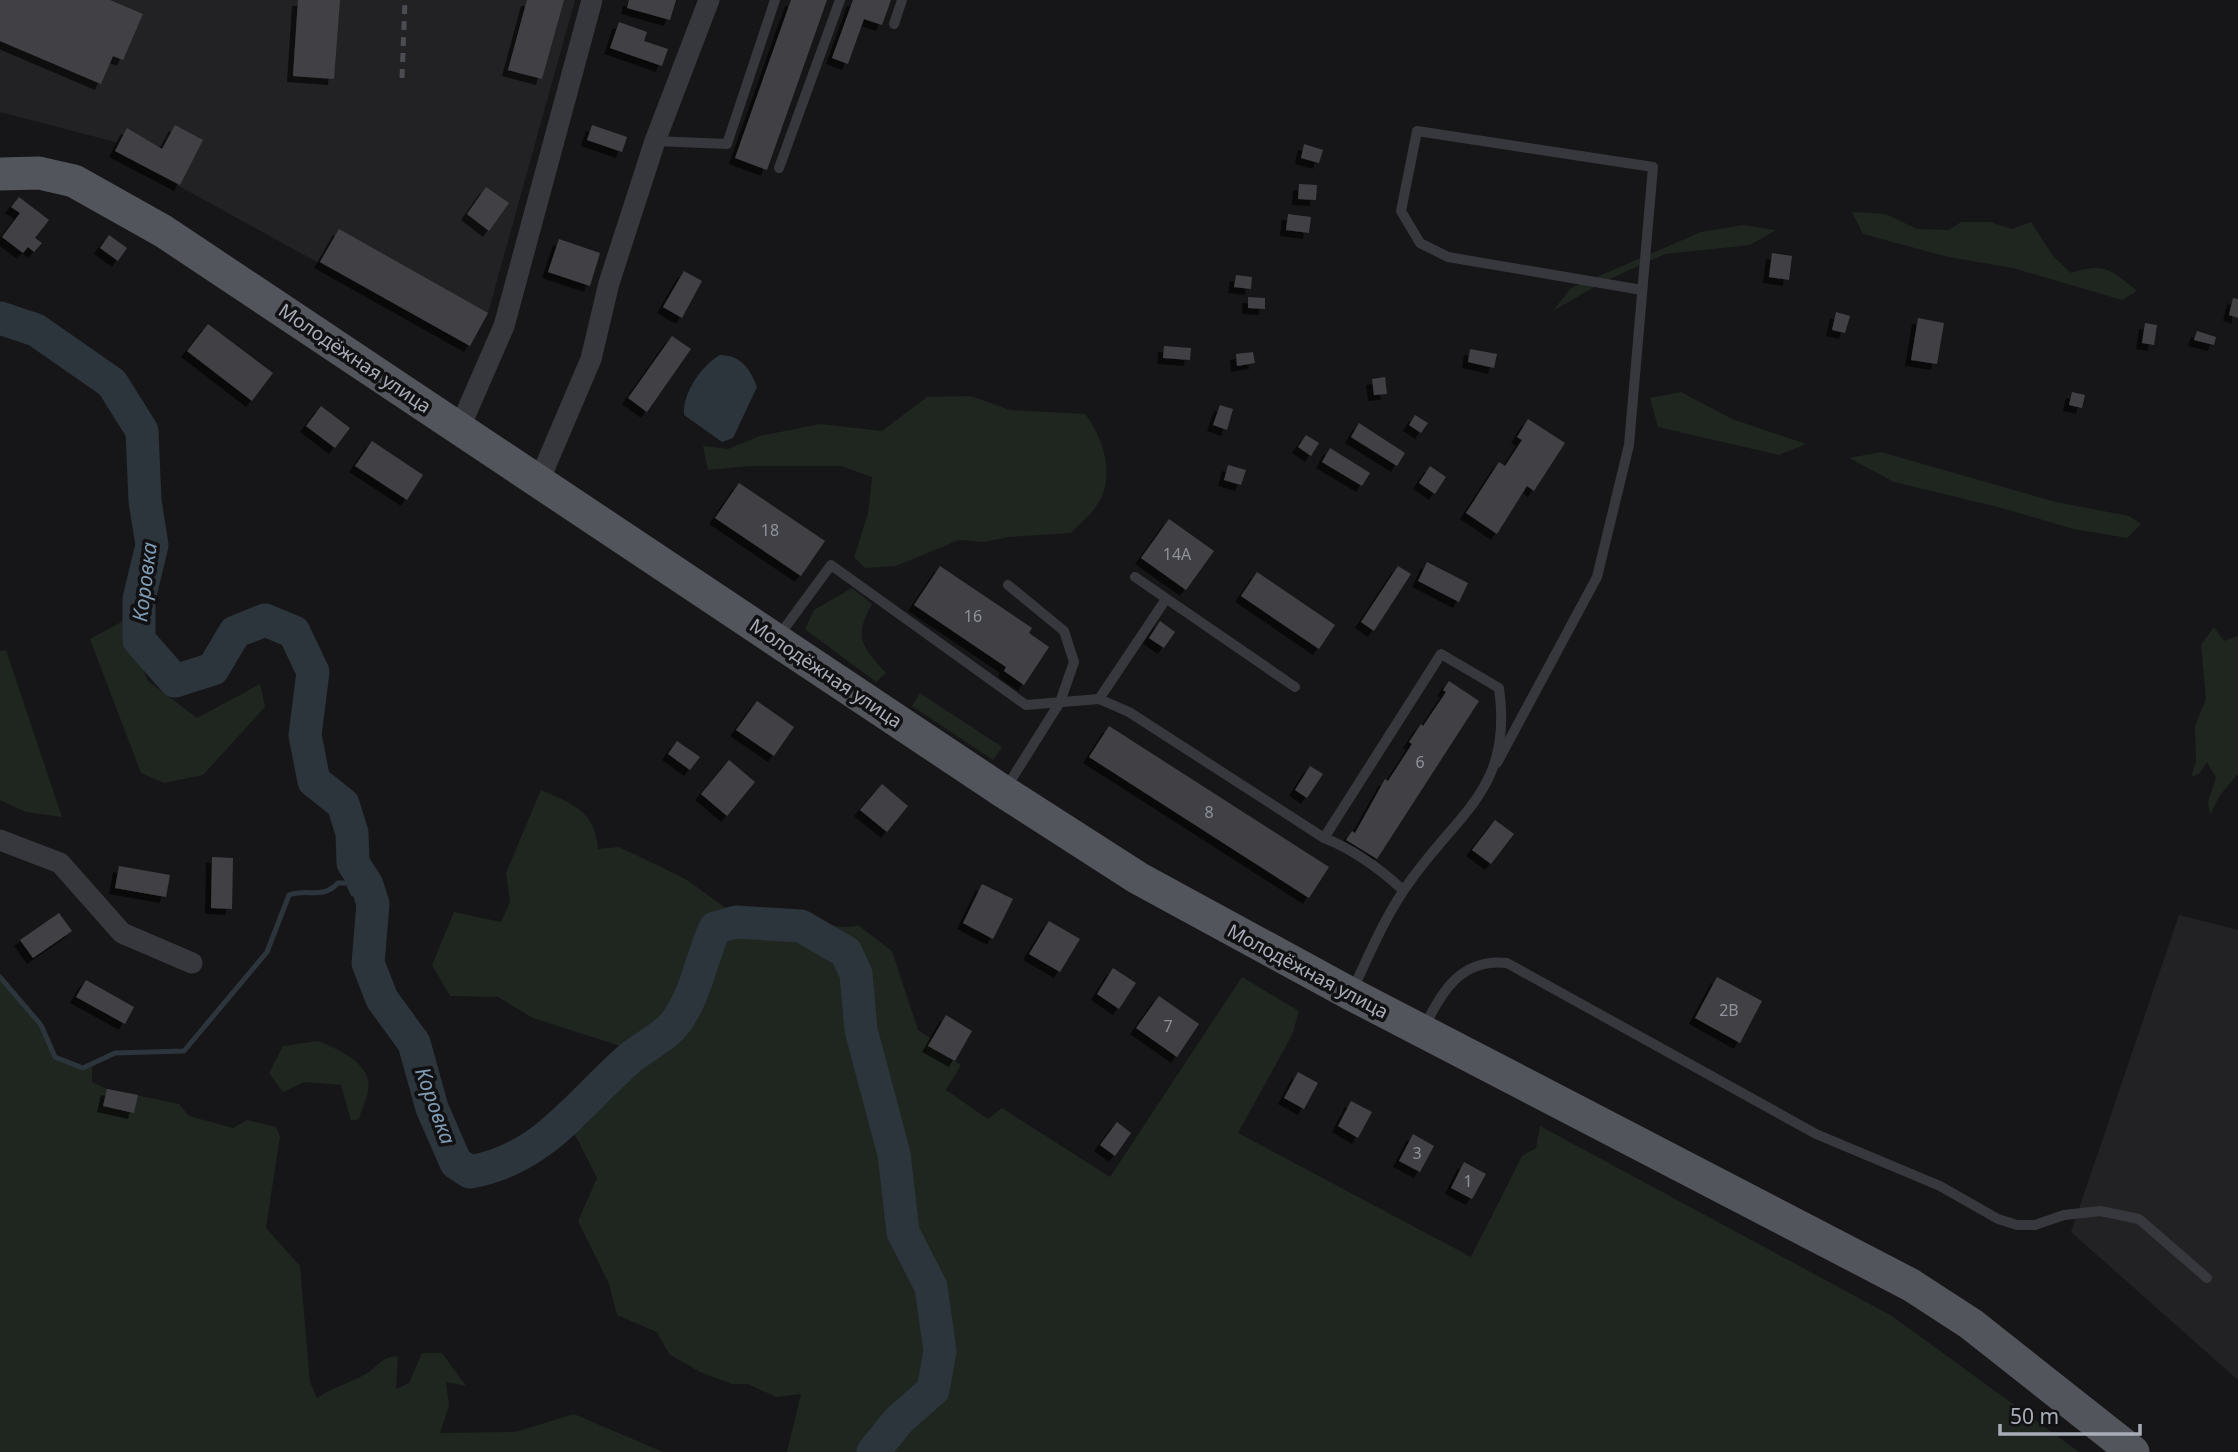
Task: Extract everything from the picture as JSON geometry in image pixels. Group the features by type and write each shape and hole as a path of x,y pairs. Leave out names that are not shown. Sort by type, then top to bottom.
{"main road":[{"name":"Молодёжная улица","path":"0,174 39,173 56,176 113,201 460,427 1003,792 1138,878 1351,994 1911,1285 1972,1324 2133,1452"}],"street":[{"path":"460,427 505,326 592,0"},
{"path":"539,481 591,359 609,283 655,141 709,0"},
{"path":"0,840 60,863 122,933 192,963"}],"lane":[{"path":"655,141 727,144 775,0"},
{"path":"779,168 840,0"},
{"path":"894,24 902,0"},
{"path":"1351,994 1404,890 1465,817 1597,577 1629,445 1653,167 1417,131 1401,211 1420,243 1448,257 1642,290"},
{"path":"776,640 831,565 1026,705 1100,699 1129,712 1324,838 1385,874 1404,890"},
{"path":"1135,577 1295,687"},
{"path":"1003,792 1060,702 1074,662 1064,631 1007,585"},
{"path":"1100,699 1166,599"},
{"path":"1324,838 1441,654 1499,688 1503,719 1497,762"},
{"path":"1423,1031 1441,993 1453,979 1492,961 1507,963 1816,1134 1940,1186 1998,1219 2017,1225 2035,1225 2078,1212 2100,1211 2138,1219 2207,1279"}],"shaded area":[{"path":"0,0 575,0 488,313 470,346 115,151 119,143 0,112"},
{"path":"1852,212 1886,214 1917,229 1949,230 1961,222 1990,222 2012,229 2031,222 2053,256 2071,273 2100,268 2114,273 2137,291 2122,300 2013,268 1948,257 1863,234"},
{"path":"1743,225 1776,230 1750,245 1665,254 1603,282 1553,311 1571,288 1701,232"},
{"path":"720,355 734,357 744,364 757,387 733,438 722,442 684,415 686,398 694,380"},
{"path":"1681,392 1732,419 1806,444 1779,455 1658,427 1650,398"},
{"path":"971,396 1010,410 1085,414 1102,446 1107,470 1106,482 1103,494 1094,509 1071,533 1009,537 984,542 959,540 896,566 865,568 854,557 868,514 872,477 841,466 750,466 708,470 703,446 728,449 760,436 820,424 882,431 927,397"},
{"path":"1881,452 2056,502 2129,516 2141,524 2127,538 2074,529 1894,482 1849,458"},
{"path":"852,588 872,604 862,634 866,648 886,673 876,682 805,629 814,610"},
{"path":"123,621 148,681 197,718 260,684 265,707 203,775 164,783 141,773 90,639"},
{"path":"2214,627 2224,641 2238,636 2238,774 2220,795 2210,815 2208,802 2216,778 2207,762 2199,774 2191,777 2196,761 2195,726 2206,699 2201,645"},
{"path":"6,650 62,817 26,812 0,800 0,651"},
{"path":"920,693 1002,747 993,760 912,706"},
{"path":"541,790 572,805 587,817 596,836 598,849 619,847 661,867 687,880 744,921 770,910 792,913 837,926 858,925 892,951 918,1030 932,1039 929,1046 961,1065 946,1090 988,1119 1002,1108 1110,1177 1242,977 1299,1011 1292,1035 1238,1133 1471,1257 1522,1156 1536,1148 1540,1126 1892,1316 2079,1452 787,1452 801,1394 776,1397 748,1384 732,1384 700,1372 669,1354 657,1332 617,1315 609,1284 578,1221 597,1178 568,1121 584,1127 639,1060 620,1046 533,1018 498,997 450,996 432,965 454,912 501,922 510,902 506,873"},
{"path":"2179,915 2238,930 2238,1380 2071,1232"},
{"path":"0,977 41,1025 55,1057 83,1068 92,1066 92,1082 107,1089 179,1104 189,1116 233,1128 247,1120 276,1127 280,1136 266,1228 300,1266 310,1382 317,1398 364,1375 383,1360 398,1356 396,1389 409,1383 422,1353 442,1353 466,1386 446,1382 449,1406 440,1433 515,1432 574,1414 663,1452 0,1452"},
{"path":"318,1041 353,1059 366,1073 368,1092 359,1119 351,1121 341,1085 304,1082 283,1092 269,1073 283,1046"}],"building":[{"path":"0,0 110,0 143,14 123,60 113,56 101,84 0,41"},
{"path":"298,0 340,0 334,79 293,76"},
{"path":"527,0 564,0 542,79 508,70"},
{"path":"629,0 676,0 670,20 627,8"},
{"path":"791,0 827,0 767,170 735,158"},
{"path":"853,0 891,0 882,25 864,19 848,64 832,58"},
{"path":"619,22 647,32 644,41 668,49 662,66 610,48"},
{"path":"175,125 203,140 180,185 115,151 127,128 162,149"},
{"path":"592,125 627,137 622,152 587,140"},
{"path":"1304,144 1323,150 1319,163 1301,158"},
{"path":"1299,184 1317,185 1316,200 1298,199"},
{"path":"486,187 509,203 489,231 467,214"},
{"path":"19,197 49,220 35,238 42,243 34,252 28,247 23,253 2,237 20,213 11,207"},
{"path":"1288,214 1311,217 1309,233 1286,230"},
{"path":"339,229 488,313 470,346 320,262"},
{"path":"109,235 127,248 118,261 100,248"},
{"path":"559,239 600,253 590,286 548,272"},
{"path":"1772,253 1792,256 1789,280 1769,277"},
{"path":"684,271 702,281 682,318 663,307"},
{"path":"1236,275 1252,277 1251,289 1234,287"},
{"path":"1248,297 1265,298 1265,309 1248,308"},
{"path":"2233,298 2238,299 2238,318 2229,315"},
{"path":"1836,312 1850,316 1845,333 1832,330"},
{"path":"1918,318 1944,323 1937,364 1911,360"},
{"path":"2145,323 2157,325 2154,345 2142,343"},
{"path":"208,324 273,373 252,401 187,351"},
{"path":"2197,331 2216,337 2214,345 2194,340"},
{"path":"672,336 691,349 647,412 628,398"},
{"path":"1164,346 1191,348 1190,360 1163,358"},
{"path":"1470,349 1497,354 1494,368 1468,362"},
{"path":"1253,352 1255,363 1237,366 1236,354"},
{"path":"1385,377 1387,394 1374,395 1372,379"},
{"path":"2072,392 2085,395 2082,408 2069,405"},
{"path":"1220,405 1233,409 1227,430 1213,425"},
{"path":"321,406 350,428 335,448 306,426"},
{"path":"1415,415 1428,423 1421,433 1409,425"},
{"path":"1528,419 1565,443 1534,491 1527,486 1497,534 1466,513 1499,462 1505,466 1522,440 1517,437"},
{"path":"1359,423 1405,453 1397,466 1351,437"},
{"path":"1306,435 1319,443 1311,456 1298,447"},
{"path":"372,441 423,475 407,500 355,466"},
{"path":"1330,448 1370,473 1362,486 1322,462"},
{"path":"1228,465 1246,470 1241,485 1224,480"},
{"path":"1430,466 1446,477 1435,494 1419,483"},
{"path":"739,483 825,541 801,576 715,518"},
{"path":"1169,519 1214,551 1186,590 1141,558"},
{"path":"1427,562 1468,583 1459,602 1418,581"},
{"path":"940,566 1032,628 1029,633 1049,647 1024,685 1004,671 1006,667 914,605"},
{"path":"1398,566 1411,574 1374,631 1361,622"},
{"path":"1257,572 1335,625 1319,649 1241,596"},
{"path":"1160,621 1175,632 1164,648 1149,638"},
{"path":"1449,681 1479,701 1377,859 1346,840 1352,831 1355,833 1385,779 1388,781 1412,744 1409,742 1446,692 1443,690"},
{"path":"757,701 794,727 774,756 736,730"},
{"path":"1109,726 1329,867 1309,898 1089,757"},
{"path":"677,741 700,757 690,770 668,754"},
{"path":"729,760 755,782 727,816 701,794"},
{"path":"1310,766 1323,774 1307,798 1295,790"},
{"path":"882,784 908,806 887,832 860,810"},
{"path":"1495,820 1514,834 1491,864 1472,850"},
{"path":"212,857 233,858 232,909 211,908"},
{"path":"119,866 170,875 166,897 115,888"},
{"path":"982,884 1013,899 993,939 963,923"},
{"path":"59,913 72,931 33,958 20,940"},
{"path":"1049,921 1080,939 1060,972 1029,954"},
{"path":"1113,968 1136,983 1119,1009 1097,994"},
{"path":"1717,977 1762,1001 1740,1043 1695,1018"},
{"path":"86,980 134,1007 125,1024 76,997"},
{"path":"1159,996 1199,1024 1177,1057 1136,1028"},
{"path":"946,1015 972,1031 955,1061 928,1046"},
{"path":"1298,1072 1318,1083 1304,1109 1284,1098"},
{"path":"107,1089 138,1095 134,1113 103,1106"},
{"path":"1351,1101 1372,1112 1358,1138 1338,1126"},
{"path":"1117,1122 1131,1133 1115,1156 1100,1145"},
{"path":"1413,1134 1434,1146 1420,1172 1399,1161"},
{"path":"1464,1162 1486,1174 1472,1199 1451,1188"}],"waterway":[{"name":"Коровка","path":"0,318 36,330 112,383 142,431 145,501 152,545 139,599 139,640 175,681 213,669 235,632 265,620 294,632 313,672 305,735 314,781 343,804 352,833 353,863 367,885 373,904 368,963 382,999 414,1043 432,1108 456,1163 470,1172 519,1155 558,1128 629,1059 666,1032 676,1022 689,1000 715,928 736,922 801,926 846,952 856,974 861,1030 894,1154 903,1232 931,1287 940,1351 933,1390 899,1420 873,1452"},
{"path":"0,977 41,1025 55,1057 83,1068 115,1053 184,1051 267,952 289,895 326,891 338,883 348,883 353,894 362,897 367,885"}],"railway":[{"path":"402,78 405,0"}]}
